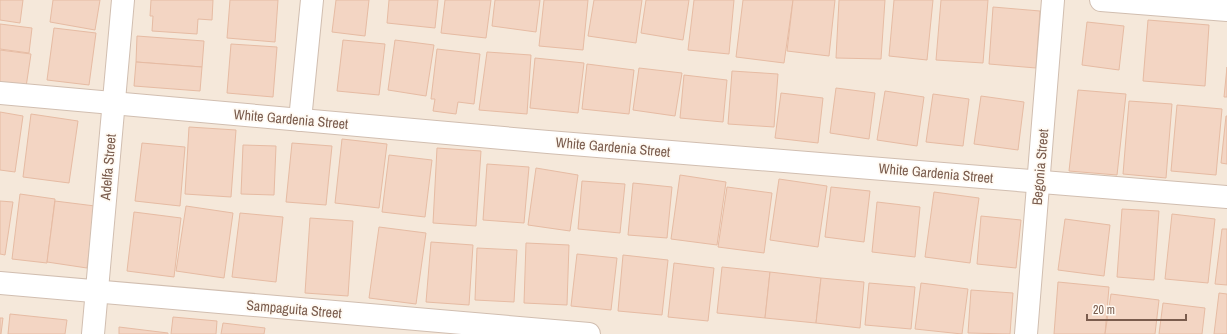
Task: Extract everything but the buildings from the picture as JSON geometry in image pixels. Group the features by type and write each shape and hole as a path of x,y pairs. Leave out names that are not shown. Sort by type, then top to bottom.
{"street":[{"name":"Adelfa Street","path":"93,334 123,0"},
{"path":"300,120 312,0"},
{"name":"Begonia Street","path":"1026,334 1053,0"},
{"path":"1101,0 1227,10"},
{"name":"White Gardenia Street","path":"0,93 114,102 300,120 1227,197"},
{"name":"Sampaguita Street","path":"0,283 97,293 589,334"}],"shaded area":[{"path":"0,0 1227,0 1227,334 0,334"}]}
